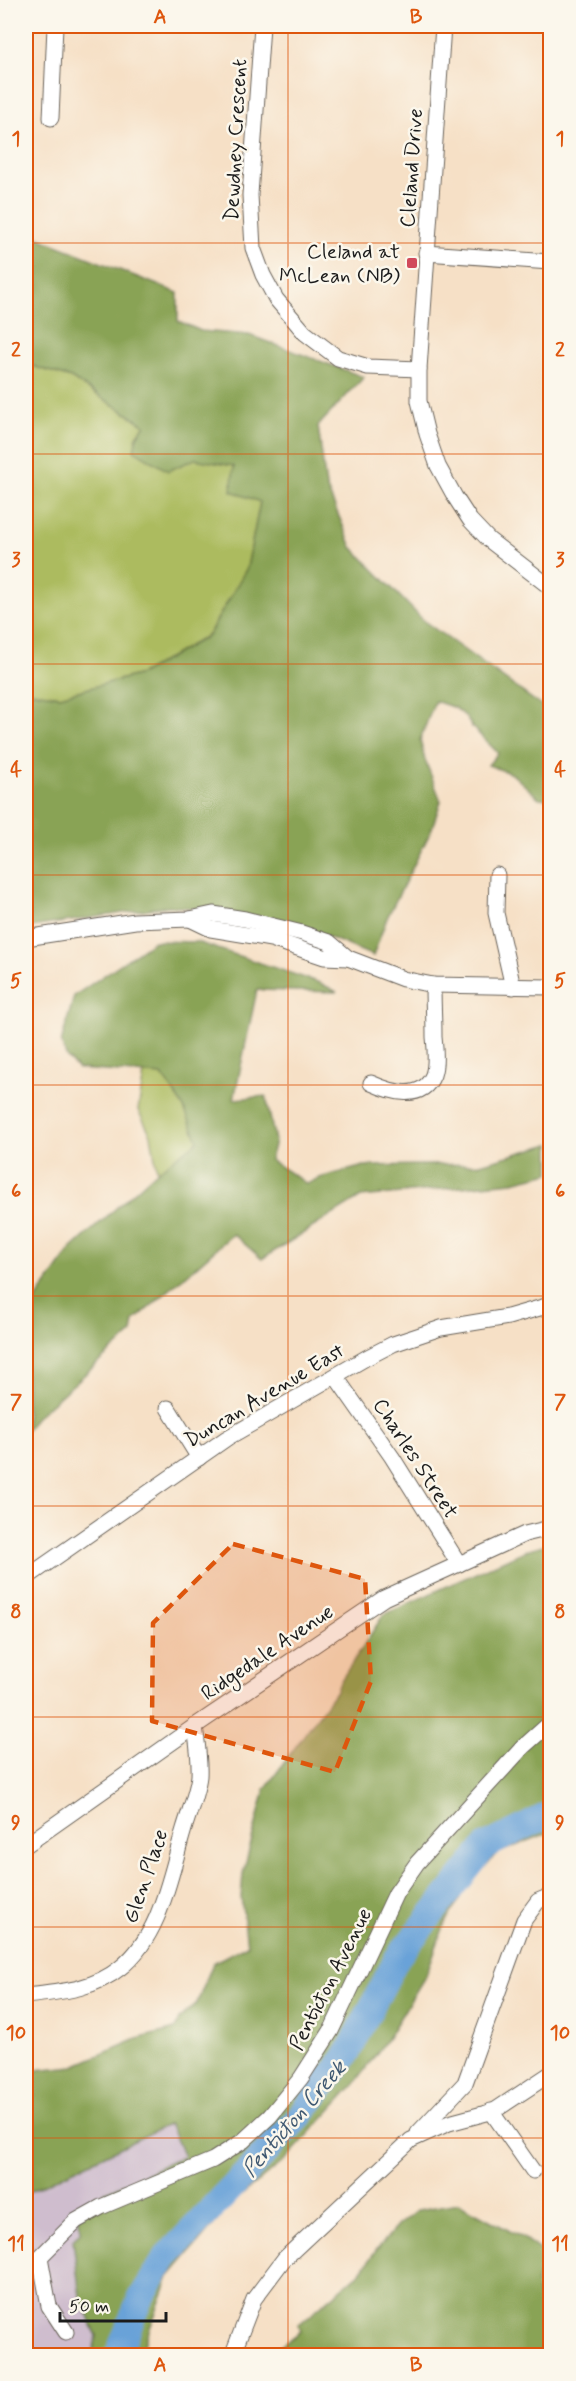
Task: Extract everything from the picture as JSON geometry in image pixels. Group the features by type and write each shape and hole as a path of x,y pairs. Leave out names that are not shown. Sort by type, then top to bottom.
{"street":[{"path":"51,118 56,26"},
{"name":"Dewdney Crescent","path":"262,26 249,195 253,248 263,275 276,299 305,333 338,358 368,367 419,369"},
{"name":"Cleland Drive","path":"443,26 426,253 419,401 438,466 471,520 489,540 550,587"},
{"path":"426,253 550,262"},
{"path":"497,875 498,918 513,987"},
{"path":"26,938 135,921 189,919 211,929 271,939 324,957 348,958 404,979 433,985 550,987"},
{"path":"371,1083 392,1092 402,1093 421,1089 429,1082 435,1065 433,985"},
{"name":"Duncan Avenue East","path":"26,1578 227,1438 366,1358 416,1336 441,1328 508,1317 550,1305"},
{"name":"Charles Street","path":"336,1377 392,1457 459,1564"},
{"path":"168,1408 199,1458"},
{"name":"Ridgedale Avenue","path":"26,1845 195,1726 384,1598 525,1534 550,1528"},
{"name":"Penticton Avenue","path":"33,2257 76,2220 101,2207 213,2160 243,2141 270,2116 301,2078 332,2031 396,1893 417,1863 523,1747 550,1723"},
{"name":"Glen Place","path":"26,1996 65,1991 100,1981 122,1967 138,1950 150,1932 161,1906 199,1779 195,1726"},
{"path":"232,2355 254,2299 284,2259 411,2139 465,2083 524,1920 538,1901 550,1896"},
{"path":"411,2139 449,2123 491,2111 550,2074"},
{"path":"491,2111 532,2171"},
{"path":"33,2257 49,2306 66,2332"}],"highlighted area":[{"path":"233,1544 365,1579 371,1681 335,1772 152,1721 153,1623"}],"shaded area":[{"path":"170,2124 184,2156 78,2206 81,2233 73,2240 80,2296 97,2337 91,2355 26,2356 26,2193"}],"green space":[{"path":"26,233 178,293 178,321 201,331 249,335 364,377 318,426 326,486 352,547 424,621 550,712 550,799 539,798 512,774 488,765 498,753 472,727 465,716 455,708 435,701 420,740 441,801 431,831 387,918 373,956 331,938 213,910 169,906 26,928 26,691 60,696 141,674 208,636 247,568 260,502 231,491 234,466 195,459 168,471 134,450 137,436 145,425 71,378 26,364"},
{"path":"26,364 71,378 145,425 137,436 195,459 234,466 260,502 247,568 208,635 141,674 60,696 26,691"},
{"path":"154,941 197,942 320,983 337,992 257,990 234,1099 266,1096 275,1141 270,1160 307,1184 319,1178 364,1166 480,1164 550,1144 550,1173 513,1182 361,1197 262,1259 233,1234 134,1321 132,1333 35,1418 26,1431 26,1319 37,1298 71,1249 157,1171 198,1141 183,1106 162,1075 78,1069 67,1058 61,1043 74,996"},
{"path":"144,1073 162,1075 183,1106 199,1141 157,1171 151,1135 138,1110"},
{"path":"550,1543 550,1832 498,1853 471,1881 445,1923 426,1975 387,2039 353,2086 287,2158 233,2202 169,2277 140,2355 91,2355 97,2337 80,2296 73,2240 80,2233 78,2205 184,2156 169,2124 26,2193 26,2071 74,2066 137,2039 175,2029 179,2019 197,2003 213,1963 247,1945 241,1897 243,1874 265,1789 335,1692 383,1615 529,1549"},
{"path":"458,2203 523,2238 549,2257 536,2281 538,2296 550,2321 550,2355 255,2355 275,2350 301,2331 298,2325 361,2272 376,2250 398,2225 418,2210"}],"waterway":[{"name":"Penticton Creek","path":"117,2356 140,2299 167,2256 301,2115 348,2053 397,1958 486,1846 550,1814"}],"place":[{"name":"Cleland at McLean (NB)","path":"412,263"}]}
